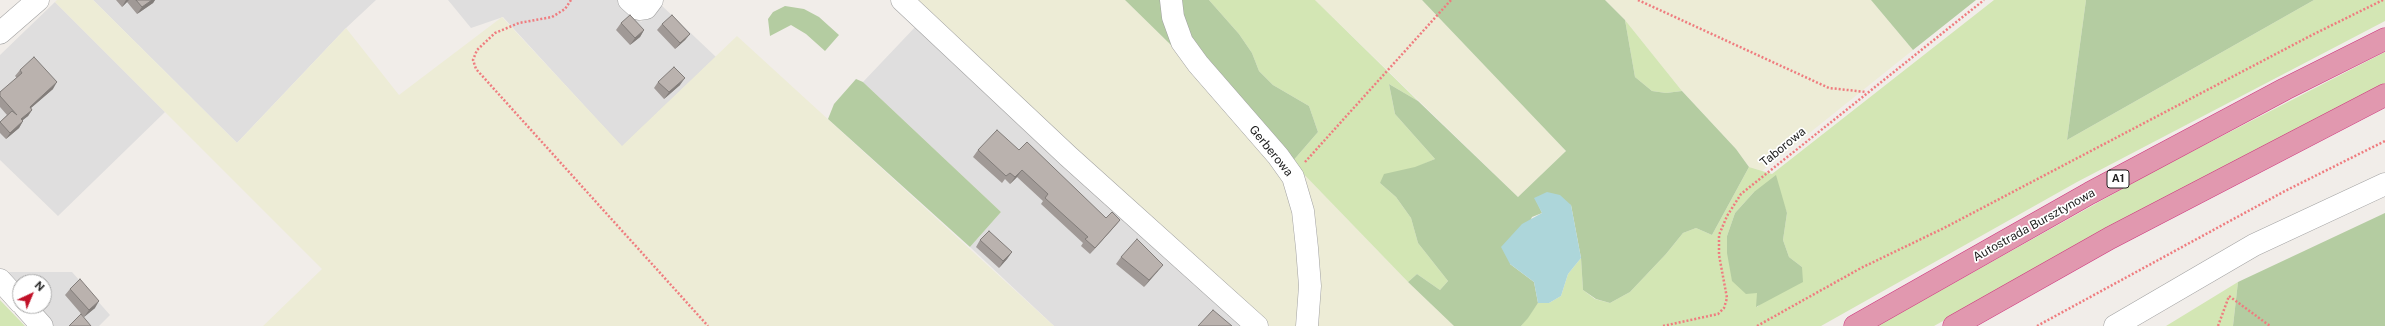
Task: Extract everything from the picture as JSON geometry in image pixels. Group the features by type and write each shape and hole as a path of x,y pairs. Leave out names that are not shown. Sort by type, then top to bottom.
{"highway":[{"name":"Autostrada Bursztynowa","path":"1855,326 2090,193 2286,89 2385,39"},
{"path":"1954,326 2110,238 2385,95"}],"street":[{"path":"0,33 38,0"},
{"path":"629,0 640,9 646,8 652,0"},
{"path":"902,0 1068,156 1256,326"},
{"name":"Gerberowa","path":"1171,0 1173,18 1182,42 1198,64 1291,174 1304,211 1310,286 1307,326"},
{"path":"2115,326 2254,245 2385,184"},
{"path":"0,280 12,293"},
{"path":"31,314 42,326"}],"path":[{"path":"571,0 565,9 552,17 519,23 495,33 478,50 473,60 476,69 708,326"},
{"path":"1291,174 1332,134 1451,0"},
{"path":"1638,0 1829,88 1866,92"},
{"name":"Taborowa","path":"1663,326 1718,314 1724,308 1727,298 1719,255 1718,235 1740,194 1866,92 1984,0"},
{"path":"1757,326 1861,268 1944,228 2312,34 2383,0"},
{"path":"2037,326 2285,191 2385,141"},
{"path":"2218,326 2229,296 2270,326"}],"shaded area":[{"path":"93,0 376,0 346,28 237,143"},
{"path":"448,0 618,0 641,22 659,3 716,57 622,147 503,17 471,28"},
{"path":"55,2 165,112 58,216 0,160 0,55"},
{"path":"918,24 1243,326 1054,326 970,247 1001,212 863,82"},
{"path":"0,272 72,272 110,315 99,326 50,326 39,314 52,314 52,274 12,274 12,285"}],"green space":[{"path":"57,0 93,0 237,143 346,28 399,95 502,17 622,146 737,36 1054,326 263,326 322,269 55,2"},
{"path":"916,0 1125,0 1173,47 1282,173 1302,243 1300,326 1270,326 1159,234"},
{"path":"1125,0 1162,0 1173,47"},
{"path":"1177,0 1209,0 1239,34 1252,53 1259,71 1273,85 1309,106 1318,132 1292,162 1189,41"},
{"path":"1209,0 1315,0 1418,101 1389,84 1395,114 1435,159 1380,183 1396,197 1411,218 1418,243 1448,281 1440,290 1417,274 1408,282 1292,162 1318,132 1309,106 1273,85 1259,71 1252,53 1239,34"},
{"path":"1315,0 1422,0 1566,151 1518,197"},
{"path":"1422,0 1605,0 1625,20 1635,77 1652,91 1666,93 1682,91 1736,149 1749,167 1712,235 1696,228 1683,233 1666,254 1630,292 1610,303 1596,299 1583,290 1581,258 1571,205 1535,198 1542,213 1532,217 1510,264 1534,282 1538,303 1521,326 1454,326 1408,282 1417,274 1440,290 1448,281 1418,243 1411,218 1396,197 1380,183 1384,174 1415,167 1435,159 1395,114 1389,84 1418,101 1518,197 1566,151"},
{"path":"1605,0 1871,0 1913,50 1762,171 1749,167 1736,149 1682,91 1625,20"},
{"path":"1871,0 1976,0 1913,50"},
{"path":"1994,0 2086,0 2067,140 2314,0 2385,0 2385,21 2077,182 1821,326 1521,326 1538,303 1549,303 1561,296 1568,274 1581,258 1583,290 1595,299 1610,303 1630,292 1666,254 1683,233 1696,228 1712,235 1749,167 1772,174","holes":["1754,192 1781,197 1787,213 1783,240 1789,257 1802,267 1757,307 1757,292 1727,236 1735,213"]},
{"path":"2086,0 2314,0 2067,140"},
{"path":"785,6 804,9 819,17 839,35 825,51 806,34 791,25 770,36 768,19 773,12"},
{"path":"1625,20 1682,91 1666,93 1652,91 1635,77"},
{"path":"2385,52 2385,83 2172,194 1934,326 1877,326 2158,169"},
{"path":"856,79 863,82 1001,212 970,247 828,119 834,104"},
{"path":"1292,162 1408,282 1454,326 1312,326"},
{"path":"1776,175 1787,213 1783,240 1789,257 1802,267 1803,282 1756,307 1757,293 1746,294 1732,281 1727,253 1727,236 1735,213 1754,192"},
{"path":"2385,213 2385,326 2233,326 2238,282"},
{"path":"2238,282 2233,326 2166,326"},
{"path":"0,300 25,326 0,326"}],"water":[{"path":"1547,192 1560,195 1571,205 1581,258 1568,274 1561,296 1549,303 1538,303 1534,282 1510,264 1501,247 1522,224 1542,213 1534,198"}],"building":[{"path":"136,0 152,0 142,7"},
{"path":"630,15 644,30 635,38 621,23"},
{"path":"672,15 690,34 680,43 662,24"},
{"path":"34,57 57,82 30,107 32,110 21,119 23,121 10,133 0,122 12,111 17,115 0,96 0,92 22,73 20,70"},
{"path":"674,67 685,78 669,92 658,82"},
{"path":"997,130 1019,150 1027,142 1106,218 1112,212 1120,220 1095,248 1085,239 1088,237 1045,198 1048,194 1022,170 1015,177 1010,173 1006,176 978,150"},
{"path":"989,231 1012,252 1003,261 980,240"},
{"path":"1137,239 1163,265 1149,280 1121,257"},
{"path":"80,279 99,301 89,310 70,289"},
{"path":"1213,310 1232,326 1198,326"},
{"path":"81,314 91,326 69,326"}]}
